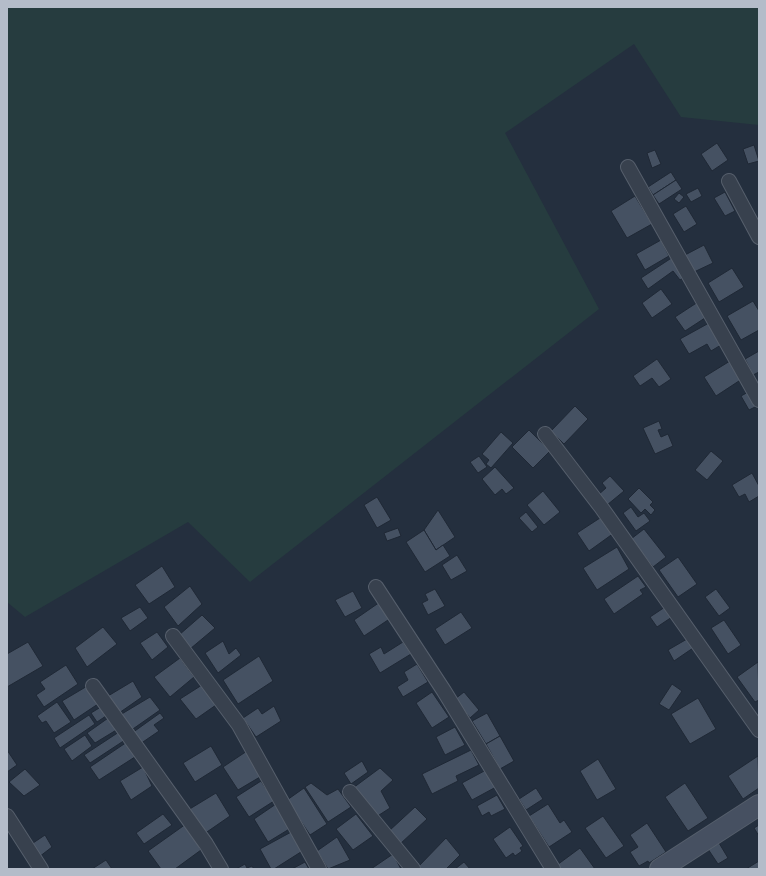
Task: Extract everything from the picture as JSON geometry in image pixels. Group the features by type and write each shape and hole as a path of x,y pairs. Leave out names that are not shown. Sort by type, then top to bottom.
{"street":[{"path":"628,166 759,400"},
{"path":"729,181 759,237"},
{"path":"545,434 601,507 759,730"},
{"path":"376,587 444,691 553,869"},
{"path":"173,636 239,725 319,869"},
{"path":"93,686 206,844 221,869"},
{"path":"350,792 413,869"},
{"path":"662,869 759,805"},
{"path":"7,816 41,869"}],"green space":[{"path":"7,7 759,7 759,125 681,117 634,44 505,133 599,309 250,582 188,522 25,617 7,602"}],"building":[{"path":"717,143 728,160 712,171 701,154"},
{"path":"754,145 759,161 748,164 743,149"},
{"path":"655,150 661,164 652,168 647,153"},
{"path":"671,172 676,180 653,195 648,187"},
{"path":"676,180 682,189 659,204 653,195"},
{"path":"698,188 702,196 691,202 686,194"},
{"path":"725,192 735,211 725,216 714,198"},
{"path":"679,193 684,197 679,203 674,199"},
{"path":"635,196 652,224 627,238 611,211"},
{"path":"686,206 697,224 684,232 673,214"},
{"path":"661,240 669,256 645,270 636,254"},
{"path":"704,245 713,263 694,272 685,255"},
{"path":"673,257 686,276 680,280 673,271 648,289 641,278"},
{"path":"732,268 744,287 719,302 708,283"},
{"path":"661,289 672,304 652,318 642,303"},
{"path":"753,301 759,311 759,330 741,340 727,316"},
{"path":"698,302 708,316 685,331 675,317"},
{"path":"709,323 721,345 711,351 707,344 689,354 680,339"},
{"path":"759,351 759,372 753,375 745,359"},
{"path":"657,359 671,379 659,387 652,378 640,386 633,376"},
{"path":"730,361 742,379 716,396 704,377"},
{"path":"750,391 759,405 749,410 741,396"},
{"path":"575,406 588,419 564,444 551,431"},
{"path":"659,421 662,429 658,430 661,437 668,434 673,446 655,454 643,428"},
{"path":"529,430 550,451 533,468 512,447"},
{"path":"501,432 513,443 491,468 486,464 489,460 482,454"},
{"path":"711,451 723,461 707,480 695,470"},
{"path":"479,456 487,467 478,473 470,462"},
{"path":"495,467 514,488 506,494 502,489 495,495 482,479"},
{"path":"752,473 759,486 759,496 749,502 745,494 739,497 732,485"},
{"path":"610,476 624,491 607,505 598,495 606,488 602,483"},
{"path":"639,488 653,502 650,505 655,510 651,515 645,509 641,513 628,499"},
{"path":"543,491 560,512 544,525 527,505"},
{"path":"377,497 391,520 377,528 364,505"},
{"path":"631,507 638,517 644,513 650,521 636,531 623,513"},
{"path":"438,510 455,537 436,550 424,530"},
{"path":"526,512 538,527 532,532 519,518"},
{"path":"603,516 614,533 589,551 577,533"},
{"path":"398,528 401,536 387,541 384,533"},
{"path":"644,529 666,557 653,567 631,539"},
{"path":"424,530 436,550 443,545 450,556 425,572 406,542"},
{"path":"617,547 629,569 597,590 583,568"},
{"path":"457,555 467,571 451,580 442,565"},
{"path":"678,557 697,584 678,597 659,570"},
{"path":"162,566 175,587 149,604 135,585"},
{"path":"638,576 646,587 640,590 643,594 614,614 604,599"},
{"path":"190,586 202,604 178,626 164,607"},
{"path":"435,589 445,606 428,615 422,603 428,600 425,594"},
{"path":"716,589 730,608 719,616 705,597"},
{"path":"353,591 362,608 345,617 335,600"},
{"path":"380,602 391,618 364,636 354,620"},
{"path":"140,607 148,618 130,631 121,618"},
{"path":"665,607 672,617 657,627 650,617"},
{"path":"461,612 472,628 445,645 435,629"},
{"path":"202,615 215,628 190,649 179,635"},
{"path":"724,620 741,645 728,654 711,628"},
{"path":"103,627 117,644 87,667 75,648"},
{"path":"157,632 168,647 152,660 140,643"},
{"path":"687,639 693,648 674,661 668,650"},
{"path":"223,641 229,654 236,648 241,655 218,673 205,653"},
{"path":"28,642 43,666 7,687 7,654"},
{"path":"403,642 411,654 380,673 369,654 381,647 384,654"},
{"path":"259,656 273,681 238,704 223,680"},
{"path":"180,658 194,677 170,697 154,677"},
{"path":"758,662 759,700 755,702 737,677"},
{"path":"417,664 428,682 403,697 397,687 408,680 404,672"},
{"path":"66,665 78,684 44,707 36,695 45,689 40,682"},
{"path":"133,681 142,697 119,713 108,696"},
{"path":"672,684 682,691 669,710 659,704"},
{"path":"89,685 98,704 74,720 62,701"},
{"path":"202,685 216,705 196,719 180,699"},
{"path":"432,692 449,717 432,728 416,703"},
{"path":"464,692 479,710 470,718 455,699"},
{"path":"150,697 160,710 130,731 120,715"},
{"path":"698,698 716,729 690,744 671,714"},
{"path":"57,702 71,722 54,733 46,721 42,723 37,716"},
{"path":"104,705 109,714 97,722 91,713"},
{"path":"274,706 281,721 256,737 243,718 258,708 262,714"},
{"path":"160,713 164,718 154,725 159,731 140,744 132,733"},
{"path":"487,713 500,736 486,744 472,721"},
{"path":"89,715 95,724 60,748 54,738"},
{"path":"111,716 118,729 95,743 87,733"},
{"path":"455,727 465,745 445,755 436,737"},
{"path":"119,732 125,740 90,763 84,755"},
{"path":"85,735 92,746 72,761 64,749"},
{"path":"500,736 514,761 500,769 486,744"},
{"path":"127,742 138,755 99,780 90,767"},
{"path":"211,746 222,765 195,782 183,763"},
{"path":"7,750 17,765 7,772"},
{"path":"471,750 479,765 456,776 458,781 432,794 422,774"},
{"path":"247,751 260,777 238,790 223,767"},
{"path":"758,756 759,788 743,799 728,776"},
{"path":"598,759 616,789 597,800 580,771"},
{"path":"362,761 368,772 351,784 344,773"},
{"path":"143,767 152,786 131,800 120,781"},
{"path":"380,768 393,780 381,791 390,808 376,817 353,788"},
{"path":"25,769 40,785 24,796 9,782"},
{"path":"486,770 496,787 472,800 462,783"},
{"path":"261,781 274,801 249,817 236,797"},
{"path":"311,783 327,795 338,789 351,807 328,822 305,787"},
{"path":"685,783 708,818 688,831 665,797"},
{"path":"304,788 327,824 310,835 287,800"},
{"path":"536,788 543,799 526,810 519,799"},
{"path":"216,793 230,816 204,834 188,810"},
{"path":"497,795 505,809 491,816 489,812 482,816 477,806"},
{"path":"276,804 291,828 268,842 254,819"},
{"path":"548,804 560,823 564,820 572,832 549,847 529,816"},
{"path":"415,807 427,819 400,844 389,831"},
{"path":"163,814 172,825 144,844 136,833"},
{"path":"356,814 373,836 353,850 336,829"},
{"path":"603,816 624,846 606,858 585,828"},
{"path":"647,823 666,852 649,863 648,861 639,866 630,852 638,847 630,835"},
{"path":"186,824 201,850 175,869 161,869 148,851"},
{"path":"759,825 759,836 754,828"},
{"path":"510,827 523,846 520,848 522,851 515,856 513,853 506,858 493,839"},
{"path":"293,831 304,850 274,869 271,869 260,849"},
{"path":"45,835 52,847 39,857 30,845"},
{"path":"337,837 350,860 328,869 317,851"},
{"path":"446,838 460,855 446,869 420,869 418,867"},
{"path":"719,843 728,858 718,864 708,849"},
{"path":"580,848 595,869 560,869 557,865"},
{"path":"393,854 401,869 371,869"},
{"path":"106,860 112,869 92,869"},
{"path":"759,861 759,869 746,869"},
{"path":"305,862 309,869 292,869"},
{"path":"464,862 470,869 455,869"},
{"path":"245,864 247,868 252,866 254,869 236,869"}]}
